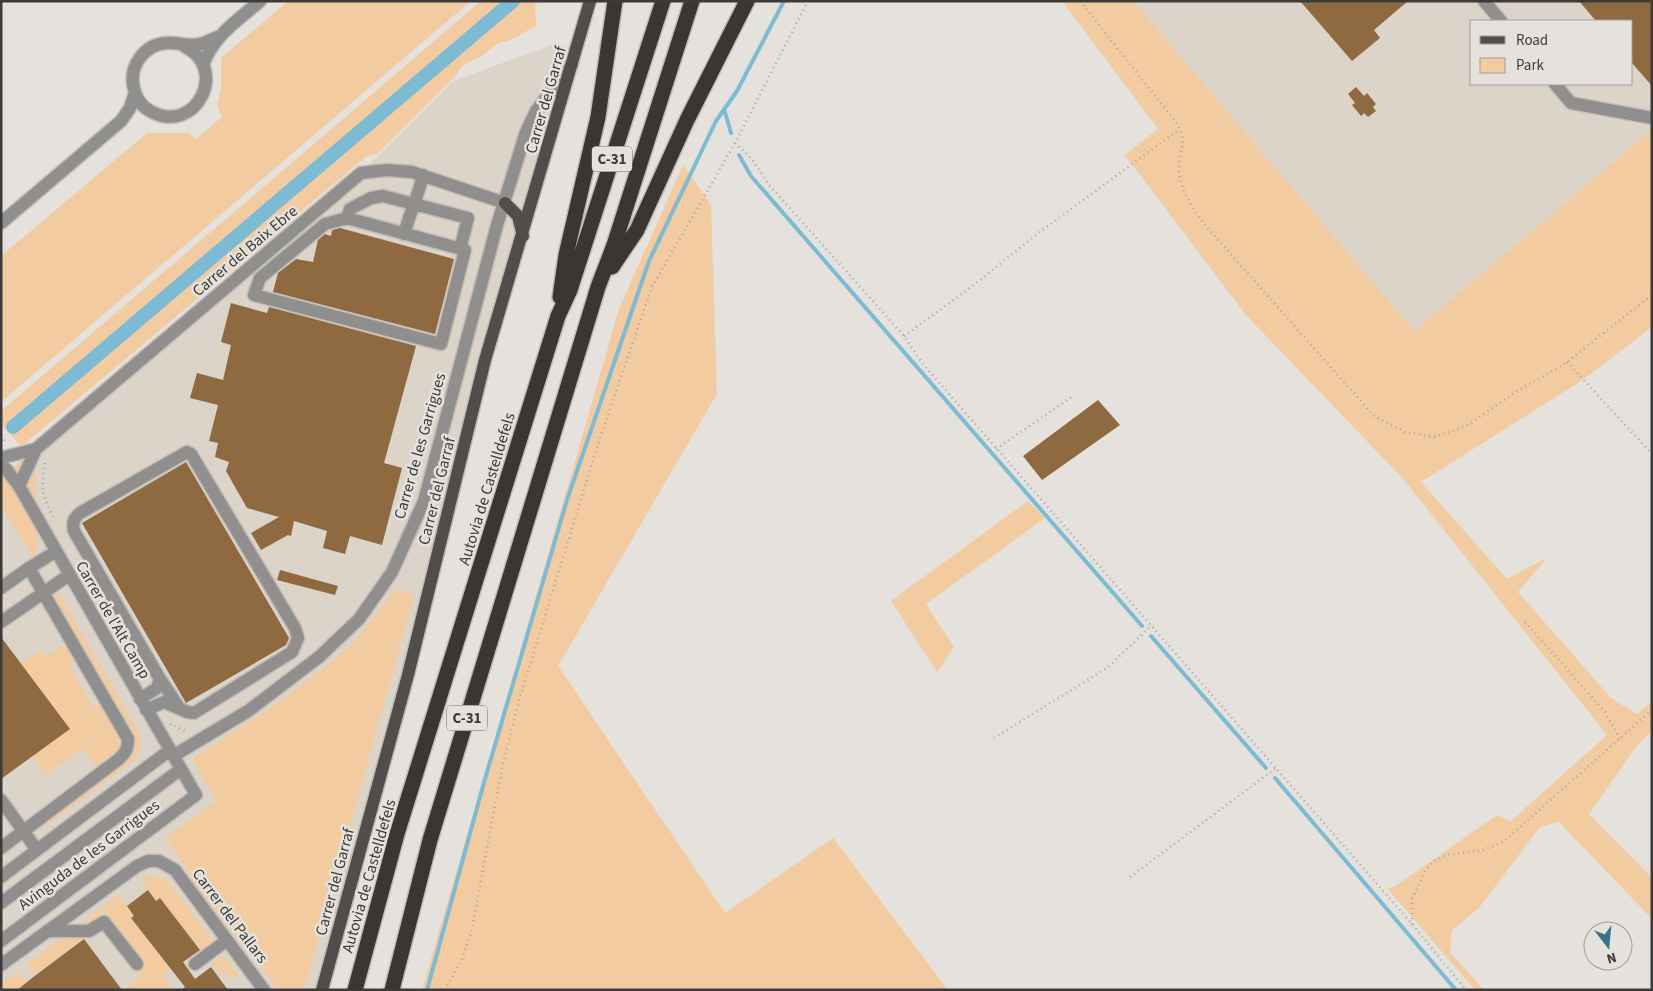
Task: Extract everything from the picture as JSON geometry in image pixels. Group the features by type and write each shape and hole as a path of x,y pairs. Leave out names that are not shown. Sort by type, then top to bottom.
{"highway":[{"path":"558,316 566,254 598,117 615,1"},
{"name":"Autovia de Castelldefels","path":"355,990 397,834 558,316 570,290 663,1"},
{"name":"C-31","path":"392,990 433,832 598,287 617,235 692,1"},
{"path":"598,287 637,230 687,120 747,1"}],"main road":[{"name":"Carrer del Garraf","path":"322,990 408,675 486,360 590,1"},
{"path":"505,203 518,216 523,237"}],"street":[{"path":"135,93 148,110 157,114 171,116 193,108 201,98 206,86 203,65 208,51 218,37 260,1"},
{"path":"1484,1 1500,20"},
{"path":"1,223 121,121 130,108 135,93 133,73 139,59 146,51 161,44 173,43 186,47 202,44 218,37"},
{"path":"186,47 203,65"},
{"name":"Carrer de les Garrigues","path":"172,753 248,711 319,657 359,619 392,572 424,501 526,132 536,111 574,60"},
{"path":"1556,85 1572,103 1652,118"},
{"path":"121,121 148,110"},
{"name":"Carrer del Baix Ebre","path":"19,486 36,449 361,173 387,170 419,174 505,203"},
{"path":"404,234 413,203 410,196 419,174"},
{"path":"347,218 350,209 371,198 383,196 468,218 460,249"},
{"path":"347,218 404,234 465,250 441,344 254,295 260,278 325,224 347,218"},
{"name":"Carrer del Baix Ebre","path":"1,458 36,449"},
{"path":"143,704 164,702 180,709 194,713 292,652 298,638 295,628 191,454 187,452 80,513 74,518 72,524 74,531 160,679 180,709"},
{"name":"Carrer de l'Alt Camp","path":"1,462 19,486 55,552 196,795"},
{"path":"1,588 55,552"},
{"path":"1,848 119,759 126,752 128,746 128,738 29,568"},
{"path":"1,622 69,575"},
{"path":"143,704 157,688 160,679"},
{"path":"1,877 172,753"},
{"name":"Avinguda de les Garrigues","path":"1,903 180,769"},
{"name":"Avinguda de les Garrigues","path":"1,941 196,795"},
{"path":"1,800 37,850"},
{"name":"Carrer del Pallars","path":"47,931 137,866 148,861 168,864 175,870 264,990"},
{"path":"1,965 47,931 89,931 104,922 137,964"},
{"path":"194,964 227,940"}],"path":[{"path":"445,990 462,959 471,933 502,768 518,704 596,447 652,287 735,143 808,1"},
{"path":"1080,1 1183,134 1183,148 1179,168 1181,183 1192,206 1206,226 1374,416 1405,432 1435,437 1468,425 1567,362 1652,295"},
{"path":"904,336 974,285 1037,234 1180,129"},
{"path":"735,143 751,158 770,186 904,336 922,363 996,449 1412,924 1466,990"},
{"path":"1567,362 1652,454"},
{"path":"996,449 1073,396"},
{"path":"1,436 8,444"},
{"path":"1525,622 1605,712 1620,739"},
{"path":"994,738 1107,668 1152,625"},
{"path":"1412,924 1412,899 1425,871 1434,861 1446,855 1483,850 1503,842 1652,710"},
{"path":"1130,877 1276,768"}],"shaded area":[{"path":"1133,1 1652,1 1652,129 1413,332"},
{"path":"555,44 578,49 523,237 322,990 1,990 1,477 361,173 453,81"}],"green space":[{"path":"288,1 471,1 1,402 1,256 147,133 189,133 196,139 222,117 217,105 221,89 221,58"},
{"path":"481,1 540,1 535,5 536,26 510,40 498,43 482,56 462,66 455,77 377,154 367,156 21,447 1,423 1,411"},
{"path":"1062,1 1133,1 1414,331 1652,129 1652,327 1584,379 1421,482 1507,579 1547,558 1518,592 1611,698 1637,714 1652,702 1652,731 1638,744 1589,814 1652,878 1652,919 1559,822 1540,827 1479,908 1452,930 1450,952 1484,990 1475,990 1387,888 1394,887 1497,815 1511,821 1607,735 1405,481 1246,315 1125,155 1158,129"},
{"path":"683,165 711,205 717,394 558,666 725,913 833,838 948,990 422,990 619,309"},
{"path":"35,449 37,554 32,556 1,506 1,477"},
{"path":"1028,501 1045,518 926,604 954,647 937,672 891,601"},
{"path":"395,589 414,596 304,990 278,990 201,893 166,837 216,801 192,759 287,696 354,643"},
{"path":"60,595 138,731 141,746 135,760 45,827 42,821 134,750 134,739 55,598"},
{"path":"67,643 77,660 69,665 93,708 101,703 121,741 121,746 120,750 110,760 98,769 82,748 46,775 32,756 21,664 40,650 45,657"},
{"path":"151,875 167,880 213,941 200,950 160,898 156,901 140,879"},
{"path":"118,895 134,916 132,919 170,969 162,975 173,990 123,990 140,977 135,970 143,964 105,912 85,927 77,927"},
{"path":"91,935 36,975 27,964 65,936"},
{"path":"223,955 239,975 232,980 226,972 221,975 213,963"},
{"path":"18,973 26,983 17,990 1,990 1,984"}],"building":[{"path":"1300,1 1408,1 1374,30 1380,38 1352,61"},
{"path":"1579,1 1652,1 1652,86 1633,64 1633,20 1595,20"},
{"path":"1356,87 1364,96 1367,93 1376,104 1373,107 1376,111 1368,117 1364,113 1361,116 1352,105 1355,103 1348,94"},
{"path":"340,228 454,259 435,334 273,292 278,273 296,259 313,262 318,240 325,234 331,236 332,230"},
{"path":"231,303 267,313 269,307 416,346 384,463 402,468 382,545 350,536 345,554 323,548 327,531 294,521 291,536 288,535 261,550 251,533 279,517 247,508 226,471 229,462 215,457 218,443 209,441 218,405 190,398 197,373 223,380 231,345 221,342"},
{"path":"1098,400 1120,425 1042,480 1023,456"},
{"path":"186,462 289,638 286,645 186,703 82,523"},
{"path":"280,570 338,586 335,595 277,580"},
{"path":"1,637 70,729 1,779"},
{"path":"148,890 156,901 160,898 200,950 183,962 195,979 211,967 228,990 181,990 185,987 131,918 134,916 127,906"},
{"path":"84,939 122,990 17,990 36,975"}],"waterway":[{"path":"13,427 513,1"},
{"path":"427,990 485,779 567,500 649,261 716,121 737,91 784,1"},
{"path":"724,109 731,133"},
{"path":"739,155 751,176 1142,626"},
{"path":"1151,636 1266,768"},
{"path":"1275,778 1456,990"}]}
